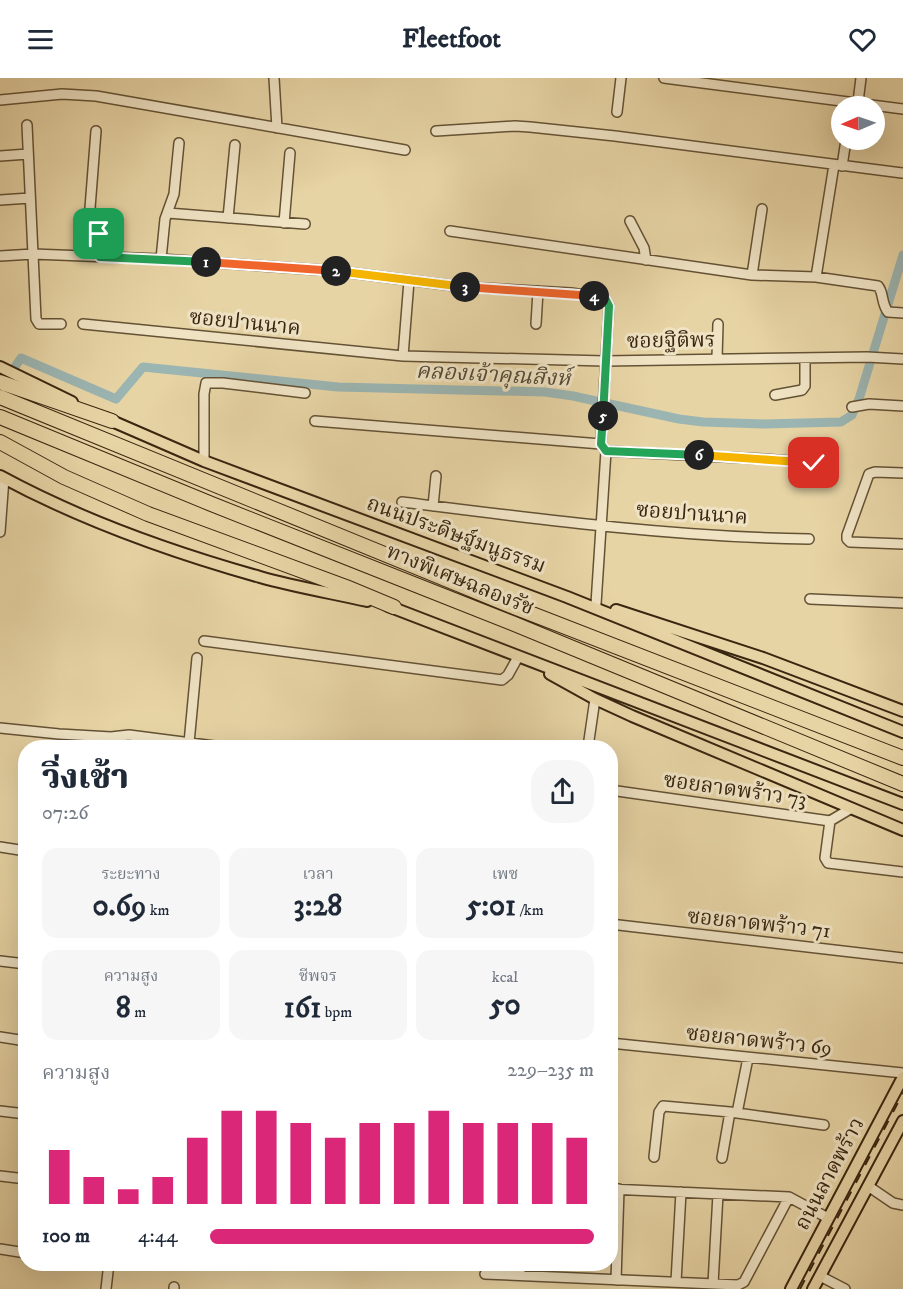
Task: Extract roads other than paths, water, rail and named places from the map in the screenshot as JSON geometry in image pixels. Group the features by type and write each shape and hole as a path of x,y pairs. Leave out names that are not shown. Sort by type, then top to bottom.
{"highway":[{"path":"7,376 112,421"},
{"name":"ทางพิเศษฉลองรัช","path":"0,397 525,611 903,758"},
{"name":"ทางพิเศษฉลองรัช","path":"0,417 512,623 903,784"},
{"path":"0,442 64,477 148,513 346,586 394,607"}],"main road":[{"name":"ถนนประดิษฐ์มนูธรรม","path":"112,421 204,461 567,597 903,732"},
{"path":"2,477 90,518 185,555 262,578 394,607 522,659 782,756 903,804"},
{"path":"567,597 596,604 763,658 903,711"},
{"path":"522,659 595,699 903,830"},
{"path":"880,820 903,821"},
{"name":"ถนนลาดพร้าว","path":"791,1289 903,1075"},
{"name":"ถนนลาดพร้าว","path":"813,1289 900,1131 903,1121"}],"street":[{"path":"274,78 277,128"},
{"path":"617,112 621,78"},
{"path":"664,78 696,80 831,100"},
{"path":"856,96 861,78"},
{"path":"0,100 62,94 96,96 405,150"},
{"path":"885,107 903,109"},
{"path":"27,125 36,319 39,324 61,324"},
{"path":"436,132 515,126 615,136 902,173"},
{"path":"96,130 90,208 99,234 100,257"},
{"path":"161,260 164,229 174,194 179,143"},
{"path":"228,218 236,145"},
{"path":"816,277 843,150"},
{"path":"284,223 291,153"},
{"path":"0,156 28,154"},
{"path":"0,200 30,198"},
{"path":"752,274 762,209"},
{"path":"168,213 305,224"},
{"path":"630,221 644,248 646,260"},
{"path":"450,231 752,274 816,277 878,286 881,289 885,309 903,314"},
{"path":"0,256 33,254 336,271 409,281 572,293 599,297 608,302 596,604"},
{"path":"403,356 409,281"},
{"path":"536,324 538,291"},
{"name":"ซอยปานนาค","path":"83,324 403,356"},
{"path":"717,358 718,324"},
{"name":"ซอยฐิติพร","path":"403,356 605,361 871,357 903,360"},
{"path":"775,395 802,390 805,386 805,358"},
{"path":"204,461 204,394 207,383 305,393"},
{"path":"856,407 903,406"},
{"path":"315,421 814,463"},
{"path":"903,473 875,472 869,474 847,535 850,542 903,544"},
{"path":"433,506 436,476"},
{"path":"0,532 2,477"},
{"name":"ซอยปานนาค","path":"402,502 600,525 781,539 809,539"},
{"path":"810,599 903,603"},
{"path":"204,641 502,680 522,659"},
{"path":"189,740 197,658"},
{"path":"589,740 595,699"},
{"path":"0,728 97,740"},
{"path":"115,740 129,735 166,740"},
{"name":"ซอยลาดพร้าว 73","path":"618,791 830,821 850,809"},
{"path":"830,821 825,858 828,863 903,872"},
{"path":"0,847 18,850"},
{"name":"ซอยลาดพร้าว 71","path":"618,925 903,958"},
{"path":"0,961 18,963"},
{"path":"0,1037 18,1040"},
{"name":"ซอยลาดพร้าว 69","path":"618,1044 903,1075"},
{"path":"722,1158 748,1058"},
{"path":"654,1156 659,1112 663,1106 824,1125"},
{"path":"0,1111 18,1113"},
{"path":"0,1176 18,1178"},
{"path":"868,1186 893,1203 903,1205"},
{"path":"618,1189 789,1197 828,1218"},
{"path":"676,1282 681,1192"},
{"path":"712,1284 718,1194"},
{"path":"485,1274 738,1285 744,1282 789,1197"},
{"path":"0,1250 18,1252"},
{"path":"106,1289 107,1271"},
{"path":"616,1271 616,1280"},
{"path":"820,1276 845,1289"}],"waterway":[{"name":"คลองเจ้าคุณสิงห์","path":"8,377 21,358 116,399 143,367 338,387 545,392 703,422 764,424 841,422 852,415 859,399 903,255"}],"railway":[{"path":"800,1289 903,1093"}]}
